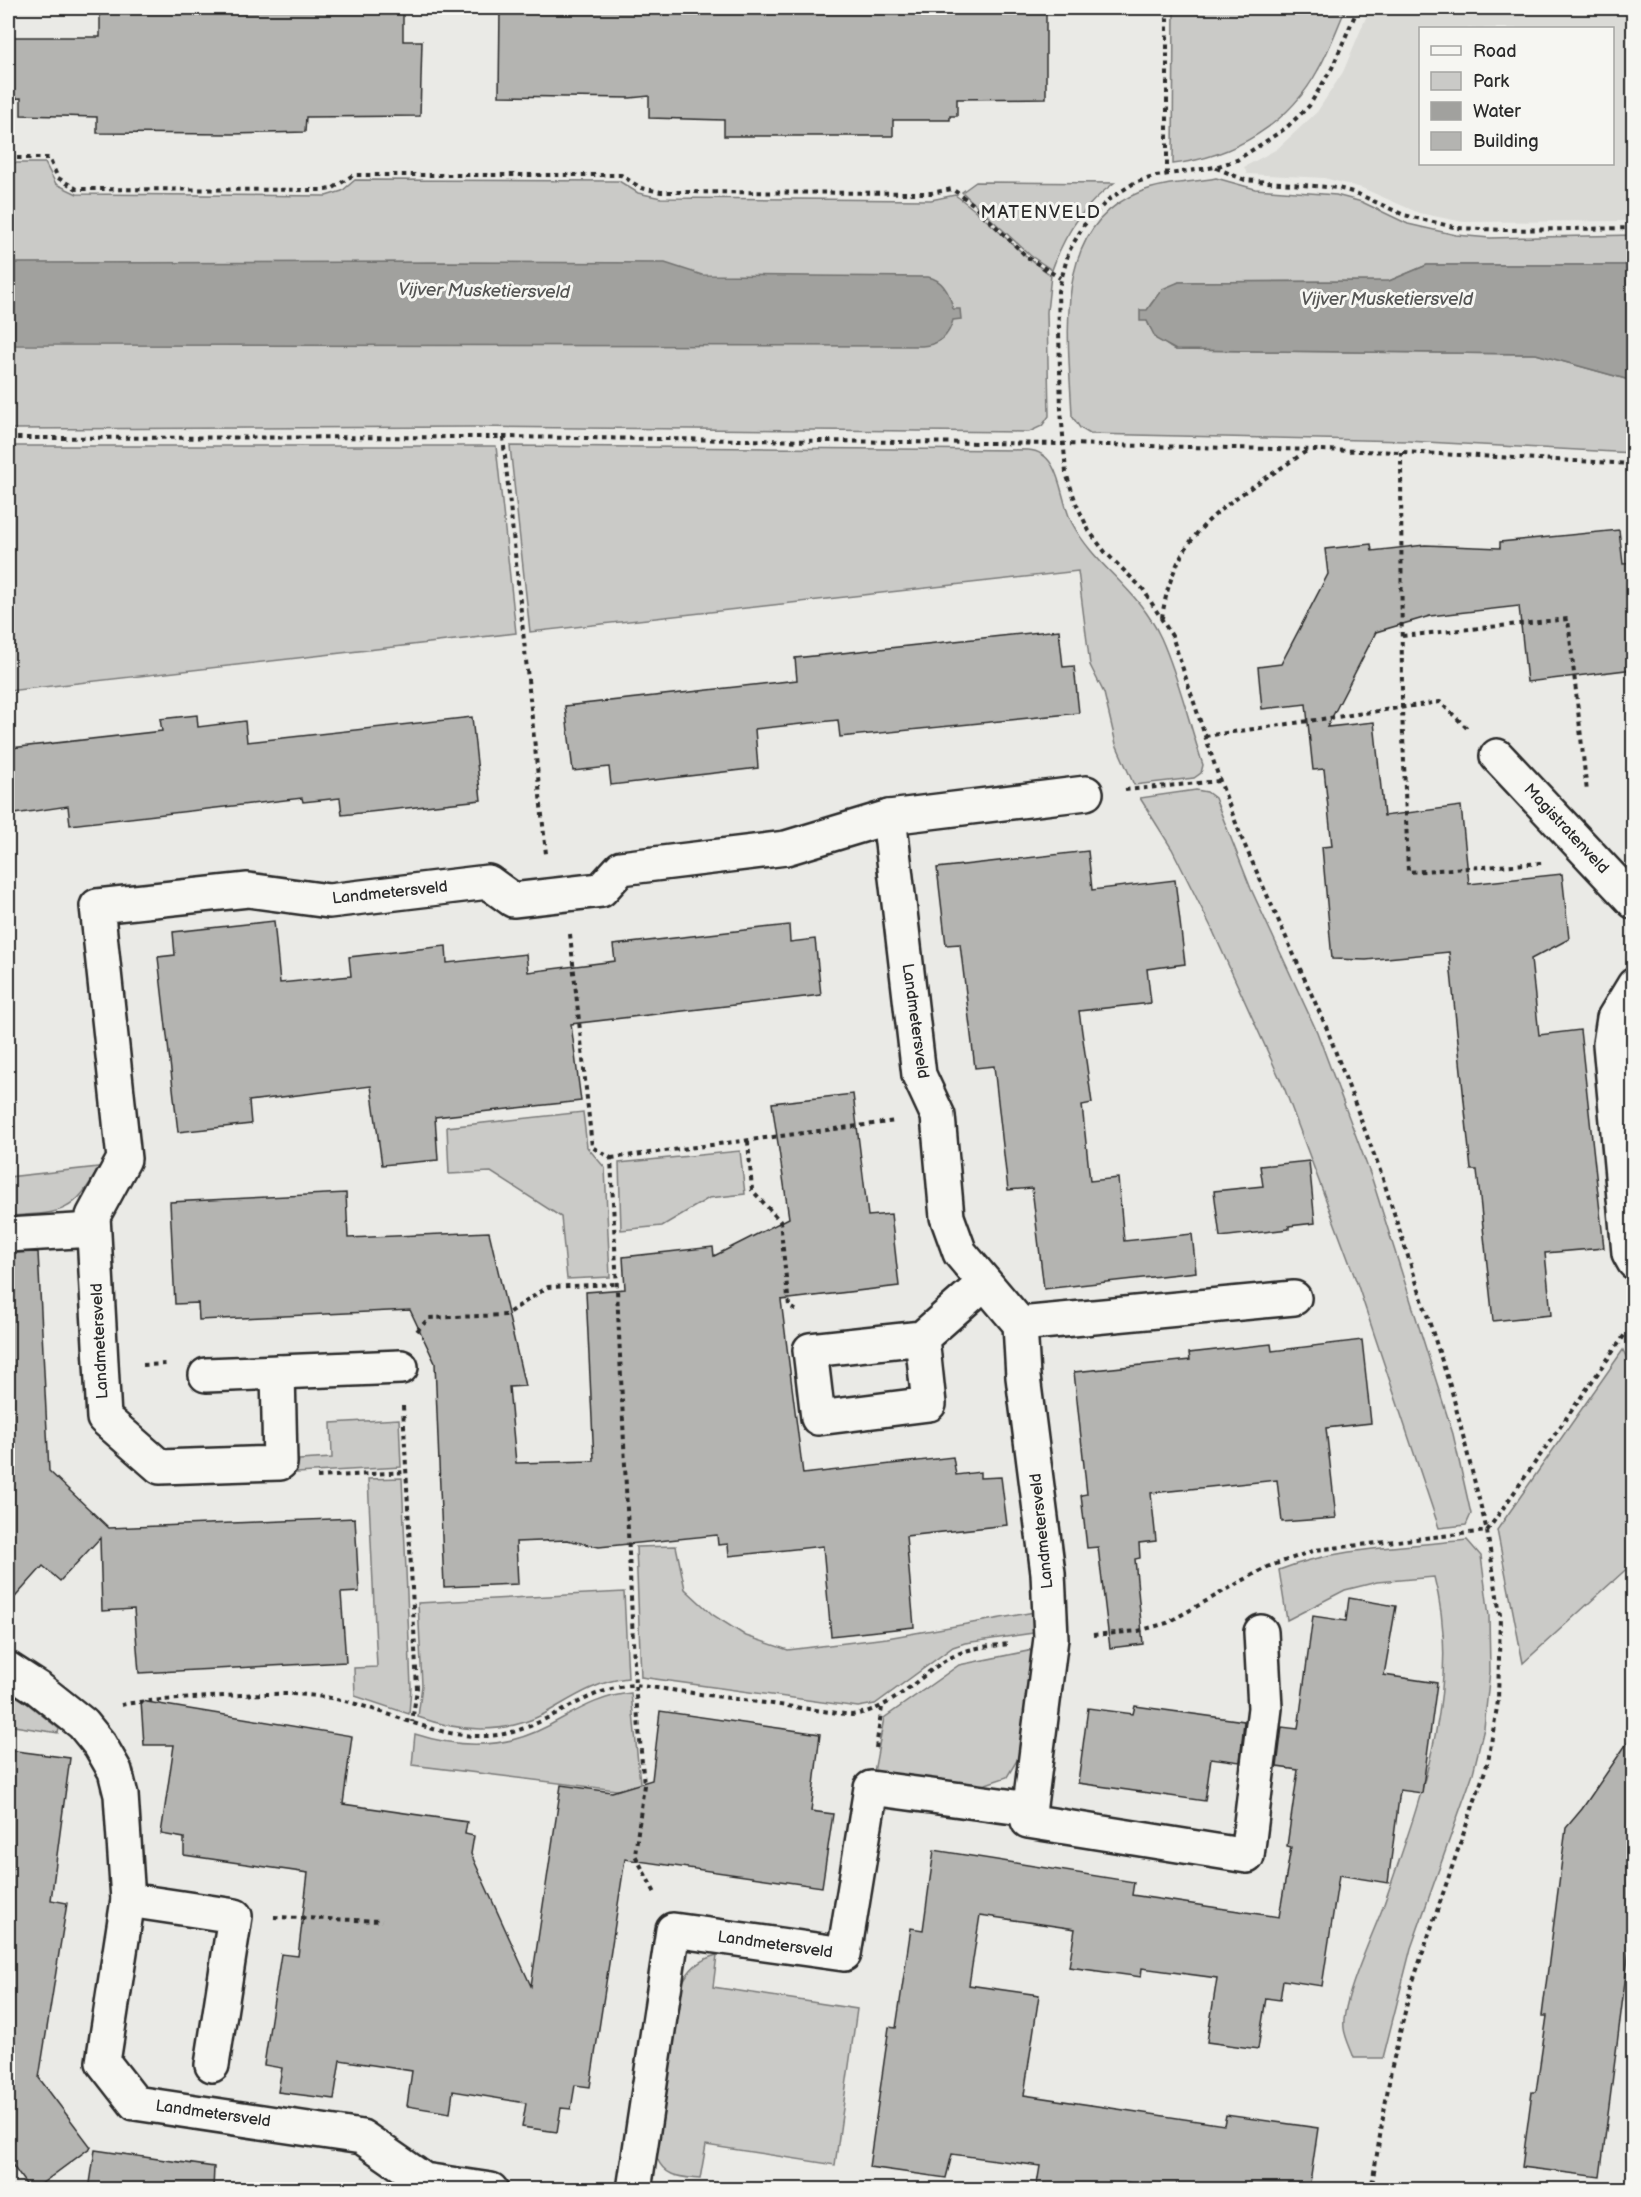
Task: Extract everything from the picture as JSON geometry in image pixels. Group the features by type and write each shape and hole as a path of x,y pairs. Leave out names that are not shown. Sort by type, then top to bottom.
{"street":[{"name":"Magistratenveld","path":"1497,756 1634,902"},
{"name":"Landmetersveld","path":"280,1463 160,1467 104,1418 93,1216 124,1159 97,906 248,890 329,901 488,882 513,900 558,895 601,890 621,868 786,848 889,817 1086,793"},
{"name":"Landmetersveld","path":"673,1930 844,1954 871,1788 1029,1809 1051,1638 1048,1573 1023,1377 1020,1324 983,1284 960,1253 947,1217 938,1116 919,1075 889,817"},
{"path":"1634,985 1614,1018 1610,1044 1629,1253 1634,1262"},
{"path":"8,1234 93,1230"},
{"path":"922,1338 929,1404 818,1418 810,1350 922,1338 983,1284"},
{"path":"1020,1324 1294,1298"},
{"path":"206,1375 401,1367"},
{"path":"278,1372 280,1463"},
{"path":"1029,1809 1028,1821 1247,1856 1265,1708 1261,1632"},
{"name":"Landmetersveld","path":"8,1669 39,1689 83,1724 110,1762 121,1795 128,1900 103,2062 135,2103 362,2137 424,2180 491,2190"},
{"path":"128,1900 235,1916 212,2065"},
{"path":"640,2189 673,1930"}],"path":[{"path":"1167,8 1167,175"},
{"path":"1358,8 1332,68 1309,106 1286,128 1256,149 1215,167 1134,183 1096,211 1072,244 1060,278 1057,303 1064,444 1069,487 1089,531 1105,552 1143,589 1172,636 1220,781 1261,885 1327,1029 1382,1176 1452,1392 1487,1531 1500,1615 1500,1672 1495,1730 1488,1762 1411,1987 1391,2070 1371,2190"},
{"path":"8,158 49,158 58,178 77,189 325,190 332,189 353,175 621,175 641,188 661,192 931,194 952,189 973,204 1027,257 1060,278"},
{"path":"1215,167 1245,180 1338,188 1356,193 1404,215 1458,228 1634,228"},
{"path":"503,437 558,895 592,1147 611,1158 938,1116"},
{"path":"8,438 503,437 1064,444 1401,452 1634,464"},
{"path":"1162,619 1174,568 1190,540 1215,514 1309,450"},
{"path":"1401,452 1402,708 1408,872 1595,859 1568,619 1402,636"},
{"path":"1205,736 1440,702 1497,756"},
{"path":"1086,793 1220,781"},
{"path":"748,1140 752,1190 780,1221 789,1306 807,1317 810,1350"},
{"path":"611,1158 635,1685 644,1785 635,1855 673,1930"},
{"path":"412,1722 417,1689 399,1349 429,1318 505,1315 548,1287 617,1284"},
{"path":"83,1724 106,1710 129,1703 262,1694 333,1699 446,1733 468,1736 509,1733 546,1720 599,1691 618,1686 635,1685 852,1715 869,1712 895,1700 944,1662 968,1650 1051,1638 1138,1631 1167,1623 1267,1567 1315,1550 1487,1531 1626,1333 1634,1329"},
{"path":"102,1367 193,1362 206,1375"},
{"path":"280,1463 297,1478 406,1472"},
{"path":"235,1916 382,1921"}],"shaded area":[{"path":"1370,8 1633,8 1633,221 1463,222 1419,213 1362,188 1324,178 1247,174 1244,167 1277,149 1317,112 1343,72"}],"green space":[{"path":"1174,8 1346,8 1318,70 1292,106 1275,122 1257,135 1217,154 1173,164"},
{"path":"8,163 45,163 56,184 77,194 326,196 342,191 355,180 619,181 638,193 661,198 931,200 955,195 1051,275 1047,312 1049,416 1042,426 1029,432 473,427 8,429"},
{"path":"1216,178 1255,189 1336,195 1362,202 1408,224 1456,235 1490,238 1633,235 1633,265 1427,265 1389,281 1179,282 1156,298 1147,311 1147,319 1157,336 1176,350 1536,354 1633,381 1633,453 1407,441 1090,434 1080,428 1072,416 1068,321 1071,289 1078,258 1091,231 1111,209 1140,192 1168,184"},
{"path":"976,182 1114,183 1093,201 1076,221 1052,270 1031,256 962,192"},
{"path":"8,446 496,446 516,633 8,691"},
{"path":"510,446 1028,450 1039,453 1047,459 1058,478 1068,513 1082,539 1141,605 1161,638 1179,685 1203,765 1201,773 1194,778 1134,785 1116,744 1104,693 1090,665 1078,571 530,632"},
{"path":"1196,790 1207,792 1215,798 1251,889 1317,1032 1372,1179 1453,1434 1471,1514 1466,1525 1439,1528 1357,1283 1285,1090 1212,929 1172,849 1140,798"},
{"path":"583,1112 587,1147 605,1168 610,1277 567,1279 561,1217 491,1172 449,1174 447,1127"},
{"path":"740,1151 745,1194 709,1198 662,1226 621,1230 619,1163"},
{"path":"99,1167 81,1195 63,1209 40,1214 8,1216 8,1177"},
{"path":"1623,1350 1633,1371 1633,1563 1523,1663 1497,1530"},
{"path":"399,1419 401,1467 297,1473 299,1460 332,1458 331,1423"},
{"path":"402,1478 411,1687 409,1714 355,1696 354,1668 377,1667 368,1479"},
{"path":"1467,1540 1481,1556 1489,1616 1490,1671 1484,1728 1473,1773 1411,1948 1383,2058 1354,2058 1344,2028 1344,2016 1352,1985 1383,1907 1423,1786 1441,1703 1444,1661 1442,1619 1434,1577 1377,1582 1345,1590 1287,1620 1279,1570 1301,1562 1348,1552"},
{"path":"676,1546 685,1589 713,1615 746,1636 788,1650 887,1638 1046,1610 1047,1631 965,1643 953,1647 875,1704 858,1707 641,1677 636,1547"},
{"path":"624,1592 628,1678 594,1687 529,1721 497,1728 450,1726 418,1717 422,1685 418,1603"},
{"path":"1033,1650 1028,1742 1007,1777 980,1786 874,1772 884,1718 959,1665"},
{"path":"8,1688 59,1729 58,1733 8,1725"},
{"path":"631,1693 641,1793 412,1765 415,1734 464,1744 497,1743 530,1734 597,1701"},
{"path":"717,1955 713,1987 857,2009 835,2165 706,2145 700,2179 669,2173 660,2165 657,2158 682,1984 696,1965"}],"water":[{"name":"Vijver Musketiersveld","path":"8,263 665,263 702,275 928,277 942,284 953,309 960,309 961,319 953,320 949,331 938,342 922,346 8,345"},
{"name":"Vijver Musketiersveld","path":"1427,265 1633,265 1633,381 1536,354 1176,350 1156,339 1147,321 1140,321 1140,310 1147,310 1162,289 1179,282 1389,281"}],"building":[{"path":"100,8 403,8 403,41 422,41 420,116 306,117 305,132 232,134 97,133 97,117 21,115 21,98 8,99 8,37 100,37"},
{"path":"500,8 1046,8 1046,98 957,99 957,116 950,116 950,120 893,120 893,136 724,136 724,120 649,118 649,96 630,98 499,96"},
{"path":"1619,530 1623,564 1634,563 1634,669 1527,682 1519,606 1430,616 1376,632 1327,727 1374,722 1384,816 1461,806 1469,884 1562,874 1569,939 1531,959 1539,1035 1580,1030 1604,1248 1545,1253 1551,1315 1493,1321 1477,1170 1471,1170 1449,952 1366,960 1332,959 1322,847 1332,846 1324,769 1313,770 1306,704 1262,709 1258,667 1281,664 1328,574 1325,549 1371,544 1372,551 1425,545 1500,548 1500,542"},
{"path":"1059,630 1063,667 1074,666 1079,713 840,737 838,720 755,729 758,768 611,785 609,767 573,771 565,706 797,680 795,658"},
{"path":"197,715 198,727 245,721 247,742 472,717 481,800 342,815 340,798 303,802 302,798 70,825 68,806 8,815 8,767 13,766 11,748 162,731 160,719"},
{"path":"1088,851 1092,890 1175,880 1185,964 1147,969 1151,1003 1079,1011 1092,1103 1082,1105 1090,1181 1118,1178 1124,1241 1192,1234 1196,1272 1044,1289 1032,1188 1008,1190 994,1066 975,1068 960,944 946,945 937,868"},
{"path":"274,921 280,983 351,976 349,957 419,949 446,946 447,963 526,954 528,972 615,961 613,945 789,925 790,942 815,939 821,995 571,1024 581,1101 435,1117 438,1160 382,1165 371,1086 249,1101 251,1124 178,1132 158,957 175,955 173,932"},
{"path":"853,1094 868,1216 891,1214 899,1286 781,1300 803,1474 953,1457 956,1475 980,1472 980,1478 1001,1477 1007,1525 906,1536 914,1627 831,1636 823,1546 729,1556 728,1544 718,1545 717,1535 599,1547 567,1540 516,1542 518,1584 444,1587 435,1363 410,1310 199,1320 198,1303 175,1304 170,1202 346,1193 348,1238 489,1232 525,1386 509,1387 516,1463 594,1461 586,1292 625,1289 623,1257 713,1247 714,1256 789,1218 772,1103"},
{"path":"1309,1161 1315,1223 1289,1226 1289,1229 1220,1237 1214,1191 1263,1186 1260,1166"},
{"path":"38,1252 49,1471 109,1528 355,1518 359,1592 341,1593 346,1662 139,1673 134,1609 102,1611 100,1538 60,1581 43,1566 8,1605 8,1253"},
{"path":"1362,1340 1371,1423 1326,1428 1336,1518 1282,1522 1277,1480 1151,1493 1156,1541 1139,1543 1140,1558 1135,1559 1143,1644 1110,1648 1098,1547 1087,1548 1081,1495 1087,1494 1074,1372 1190,1360 1189,1353 1243,1347 1271,1344 1272,1351"},
{"path":"1349,1598 1396,1606 1384,1675 1437,1683 1422,1793 1400,1790 1388,1883 1339,1875 1322,1986 1283,1980 1280,2000 1266,1998 1258,2049 1207,2042 1217,1978 1142,1968 1141,1977 1069,1967 1075,1929 980,1915 969,1985 1039,1995 1024,2095 1224,2125 1226,2115 1318,2128 1309,2190 1182,2190 1126,2182 1125,2190 1036,2190 1040,2166 952,2154 946,2178 869,2167 889,2027 896,2028 911,1928 923,1930 934,1850 1134,1882 1132,1895 1279,1917 1291,1847 1287,1846 1298,1770 1277,1767 1282,1727 1298,1729 1313,1616 1346,1621"},
{"path":"141,1701 352,1736 343,1804 467,1822 465,1834 474,1836 471,1854 531,1986 561,1785 612,1792 652,1780 660,1711 820,1734 811,1811 833,1814 822,1887 625,1859 590,2087 575,2085 571,2109 561,2108 557,2132 522,2127 526,2103 453,2091 450,2113 407,2106 412,2071 340,2060 334,2099 278,2092 282,2068 264,2065 281,1954 298,1956 308,1873 184,1855 184,1838 161,1834 174,1745 144,1745"},
{"path":"1135,1706 1244,1721 1240,1762 1211,1758 1205,1801 1078,1783 1088,1708 1133,1714"},
{"path":"1634,1733 1634,1911 1600,2177 1522,2167 1532,2092 1536,2092 1547,2016 1542,2016 1566,1828 1582,1809"},
{"path":"8,1750 70,1758 51,1900 67,1903 39,2078 91,2147 33,2190 30,2190 8,2159"},
{"path":"95,2150 214,2167 213,2190 89,2190"}],"district":[{"name":"MATENVELD","path":"1041,212"}]}
